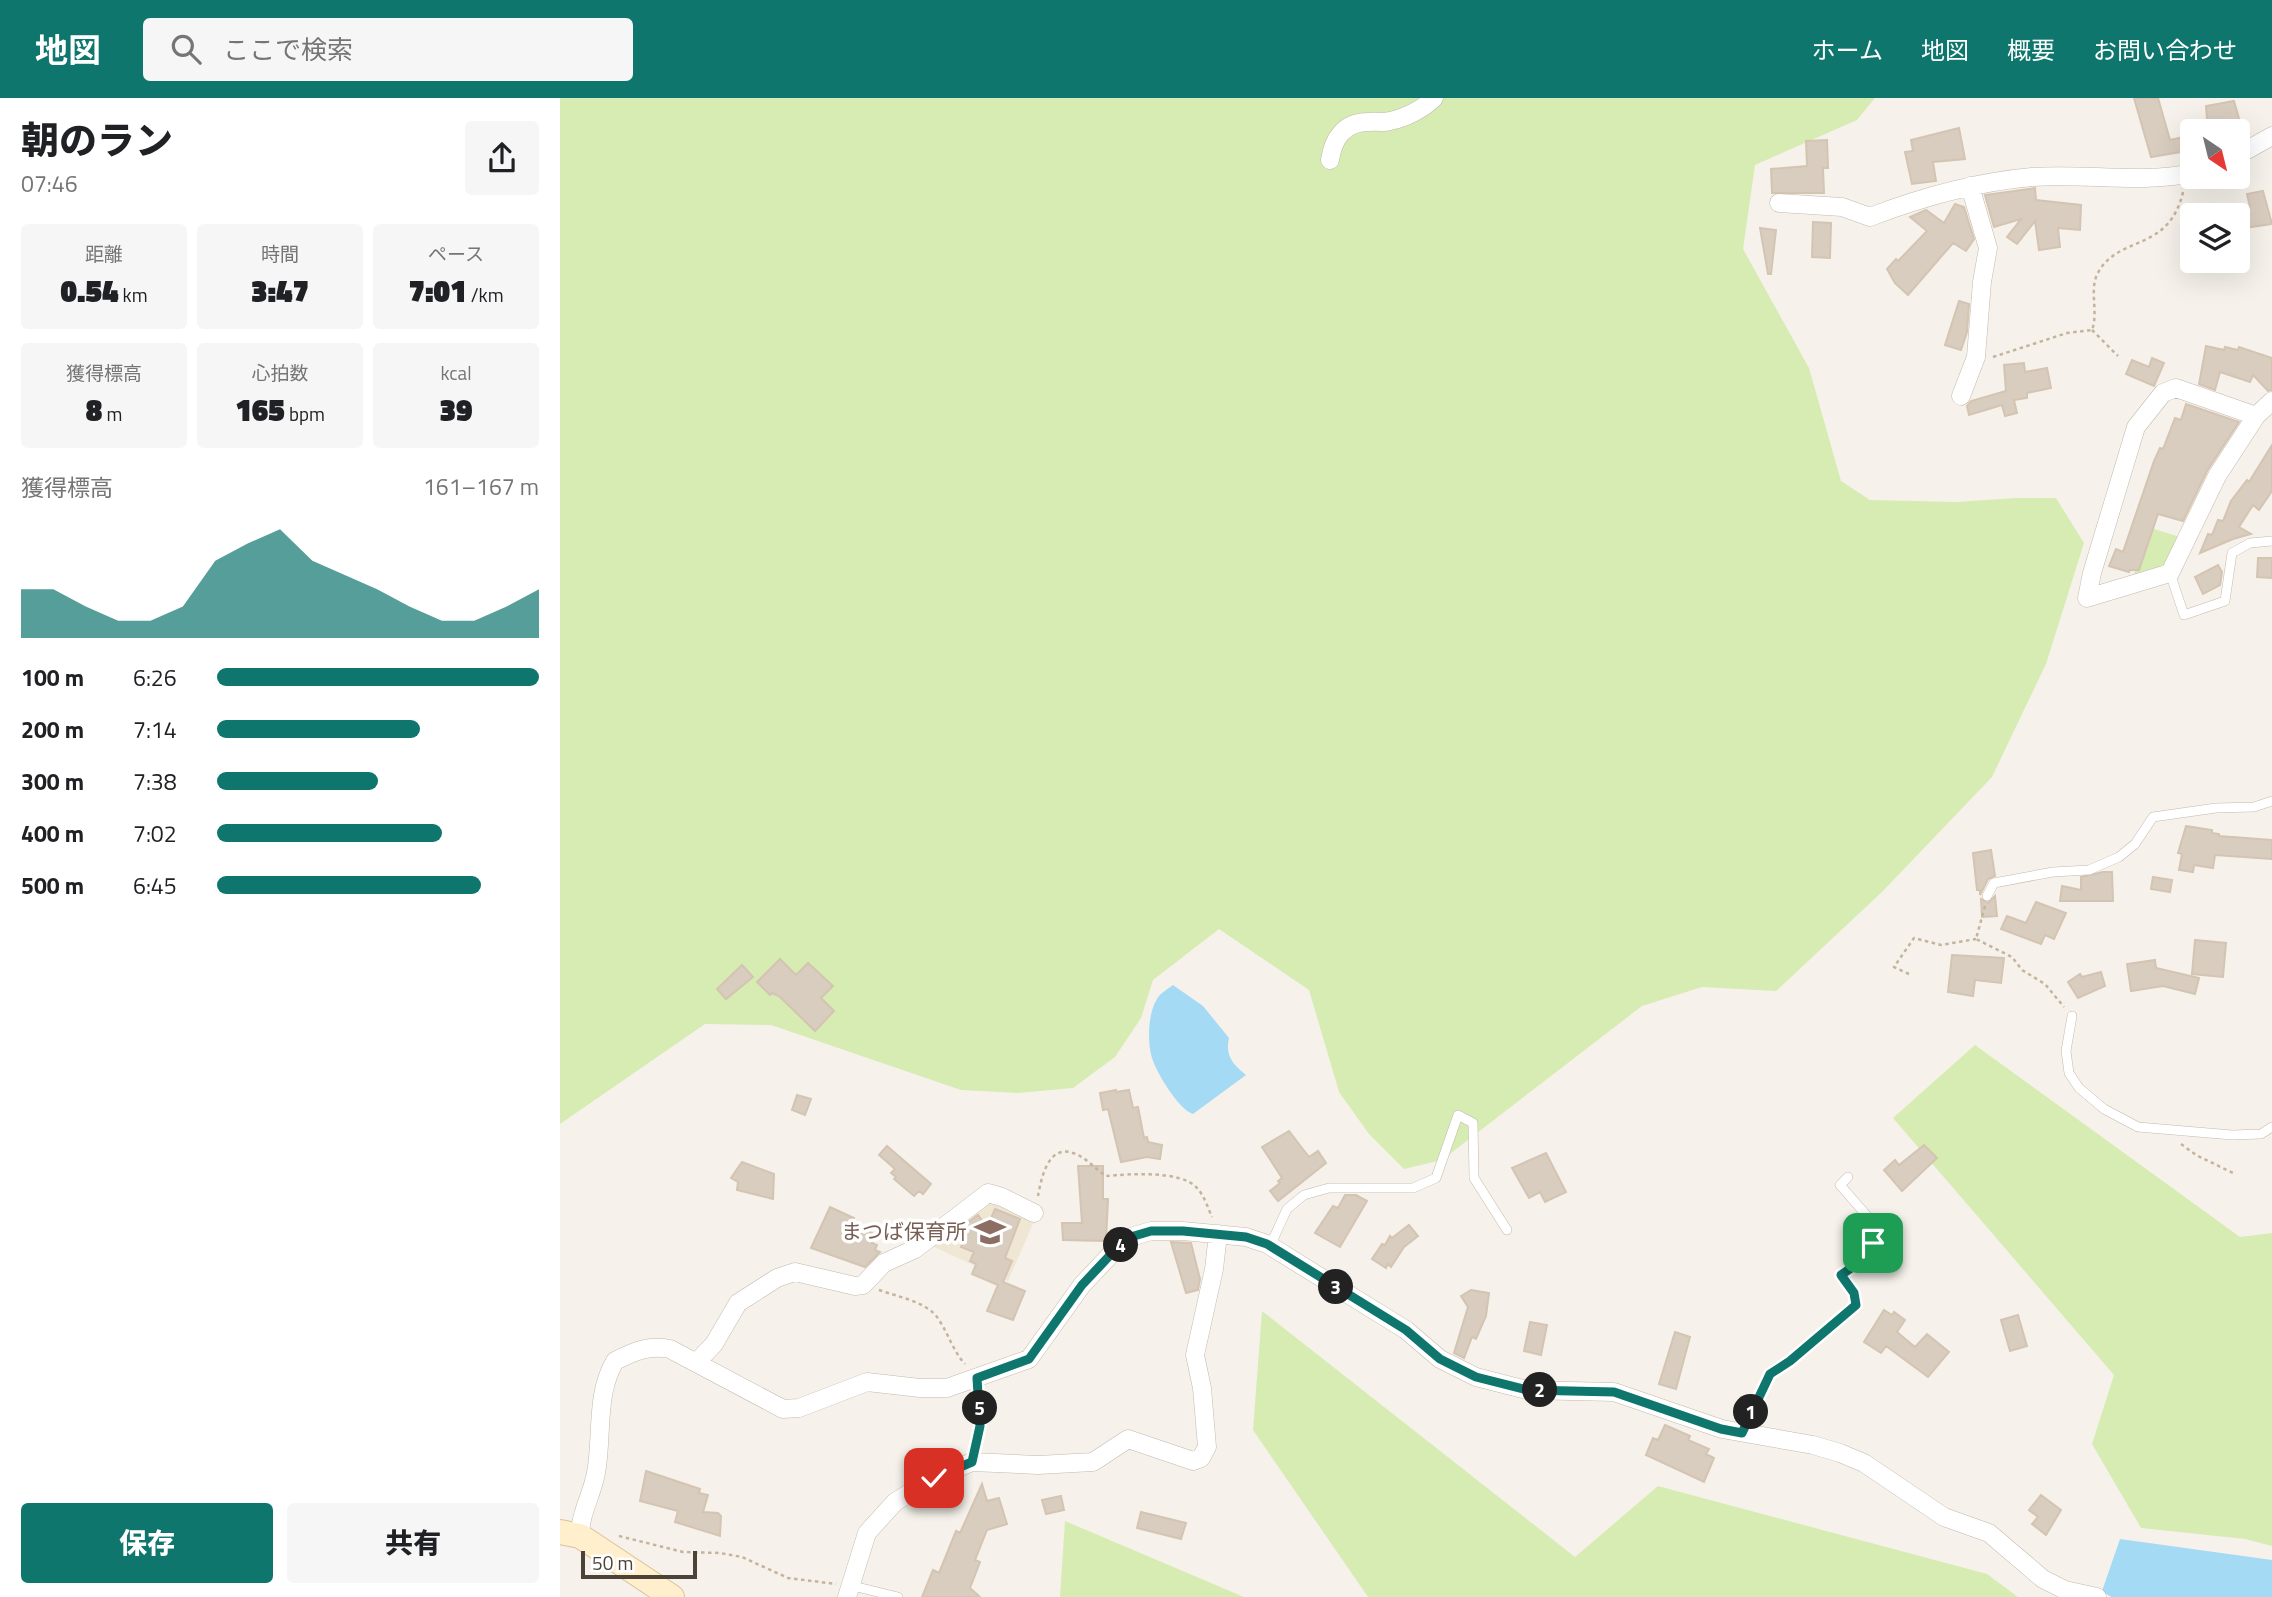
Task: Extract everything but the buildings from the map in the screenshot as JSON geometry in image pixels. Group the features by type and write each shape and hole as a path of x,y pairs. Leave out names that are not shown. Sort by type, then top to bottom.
{"main road":[{"path":"570,1534 672,1597"}],"street":[{"path":"1329,160 1332,142 1340,132 1364,122 1389,122 1410,114 1434,98"},
{"path":"2250,148 2272,136"},
{"path":"1779,203 1842,207 1870,217 1906,203 1970,186 2032,177 2127,179 2180,175"},
{"path":"1961,396 1976,356 1979,309 1988,248 1970,186"},
{"path":"2256,416 2176,388 2163,393 2136,427 2087,598 2170,573 2217,476 2256,416 2272,401"},
{"path":"697,1362 714,1344 738,1303 777,1278 795,1272 855,1286 863,1285 884,1263 915,1249 988,1193 1034,1213"},
{"path":"570,1534 580,1518 596,1475 602,1391 615,1361 652,1346 670,1349 783,1409 799,1408 867,1382 947,1388 1029,1359 1082,1285 1114,1251 1134,1236 1151,1231 1246,1237 1270,1246 1406,1330 1440,1359 1476,1377 1527,1390 1614,1392 1721,1429 1813,1445 1864,1463 1944,1517 1989,1533 2043,1579 2065,1590 2097,1597"},
{"path":"848,1591 867,1533 895,1502 934,1478 972,1462 1038,1465 1094,1462 1128,1439 1193,1461 1201,1458 1207,1447 1202,1388 1195,1355 1220,1235"}],"lane":[{"path":"2170,573 2184,615 2225,601 2232,553 2250,543 2272,541"},
{"path":"1987,896 1994,883 2053,872 2089,870 2119,857 2135,844 2153,817 2216,808 2254,807 2272,801"},
{"path":"2072,1016 2066,1051 2068,1073 2079,1087 2104,1109 2138,1128 2232,1135 2261,1134 2272,1127"},
{"path":"1270,1246 1287,1209 1304,1195 1329,1188 1413,1188 1436,1178 1458,1115 1473,1123 1474,1178 1507,1230"},
{"path":"1742,1433 1770,1374 1790,1361 1856,1305 1854,1293 1841,1275 1854,1266 1873,1243 1875,1225 1840,1185 1849,1177"},
{"path":"848,1591 898,1597"}],"path":[{"path":"2092,330 2096,312 2094,286 2099,271 2116,255 2143,243 2166,227 2176,213 2184,189"},
{"path":"2092,330 2118,356"},
{"path":"1976,356 1996,358 2067,333 2092,330"},
{"path":"1976,939 1987,896"},
{"path":"1909,974 1894,967 1914,938 1941,945 1976,939 2012,957 2022,970 2045,984 2072,1016"},
{"path":"2162,1129 2196,1155 2233,1173"},
{"path":"1034,1213 1042,1174 1051,1159 1061,1152 1072,1152 1107,1176 1133,1173 1157,1175 1196,1186 1220,1235"},
{"path":"863,1285 930,1309 939,1318 956,1355 977,1378 980,1426 972,1462"},
{"path":"617,1535 628,1541 683,1552 720,1553 742,1557 788,1578 848,1591"}],"shaded area":[{"name":"まつば保育所","path":"995,1197 1035,1219 1008,1281 932,1246"}],"green space":[{"path":"560,98 1875,98 1857,120 1755,165 1743,249 1809,368 1841,481 1870,500 1956,502 2056,498 2084,543 2046,664 1992,777 1882,892 1776,991 1702,987 1642,1006 1442,1160 1404,1169 1369,1134 1339,1092 1309,990 1219,929 1153,980 1141,1018 1115,1057 1073,1088 1018,1093 961,1090 771,1025 705,1024 560,1124"},
{"path":"2151,528 2180,537 2166,569 2132,579"},
{"path":"1975,1045 2240,1237 2272,1233 2272,1546 2245,1539 2141,1528 2092,1444 2114,1375 1893,1118"},
{"path":"1262,1311 1575,1557 1658,1486 1987,1574 2018,1597 1368,1597 1253,1430"},
{"path":"1065,1521 1244,1597 1060,1597"}],"water":[{"path":"1173,985 1203,1006 1229,1038 1228,1050 1231,1059 1246,1075 1193,1114 1181,1106 1169,1090 1150,1051 1149,1028 1154,1005 1160,995"},
{"path":"2120,1539 2272,1560 2272,1597 2111,1597 2102,1591"}],"place":[{"name":"まつば保育所","path":"990,1232"}],"route":[{"path":"934,1478 972,1462 980,1426 977,1378 1029,1359 1082,1285 1114,1251 1134,1236 1151,1231 1246,1237 1267,1244 1406,1330 1440,1359 1476,1377 1527,1390 1614,1392 1721,1429 1742,1433 1770,1374 1790,1361 1856,1305 1854,1293 1841,1275 1854,1266 1873,1243"}]}
